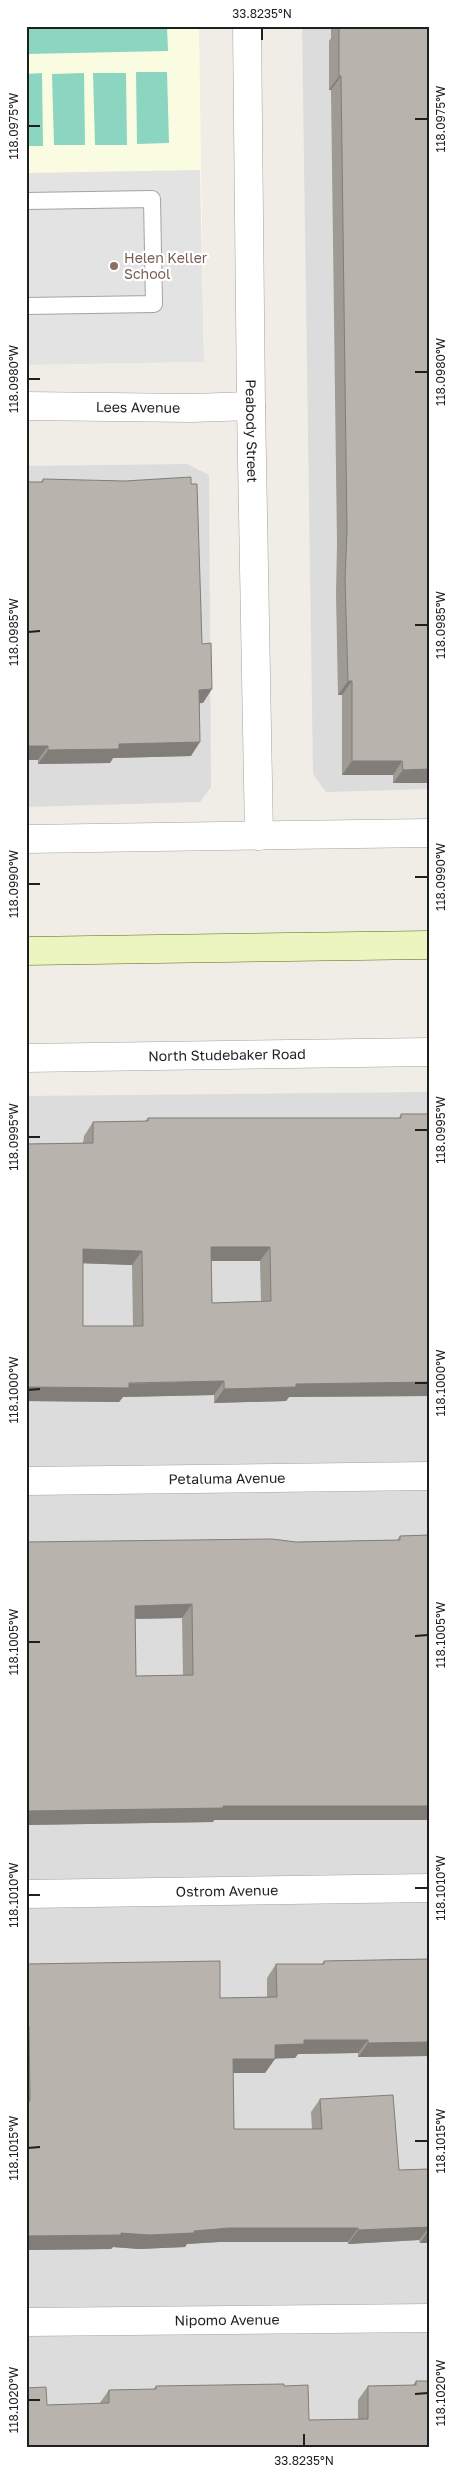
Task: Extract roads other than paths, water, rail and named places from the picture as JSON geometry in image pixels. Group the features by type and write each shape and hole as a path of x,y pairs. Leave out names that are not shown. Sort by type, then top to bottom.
{"main road":[{"path":"26,951 429,945"}],"street":[{"name":"Peabody Street","path":"247,26 251,406 259,836"},
{"name":"Lees Avenue","path":"26,406 192,408 251,406"},
{"path":"26,839 429,833"},
{"name":"North Studebaker Road","path":"26,1058 429,1052"},
{"name":"Petaluma Avenue","path":"26,1481 429,1476"},
{"name":"Ostrom Avenue","path":"26,1894 429,1888"},
{"name":"Nipomo Avenue","path":"26,2322 429,2318"}],"lane":[{"path":"26,201 152,199 154,304 26,306"}],"place":[{"name":"Helen Keller School","path":"114,266"}]}
